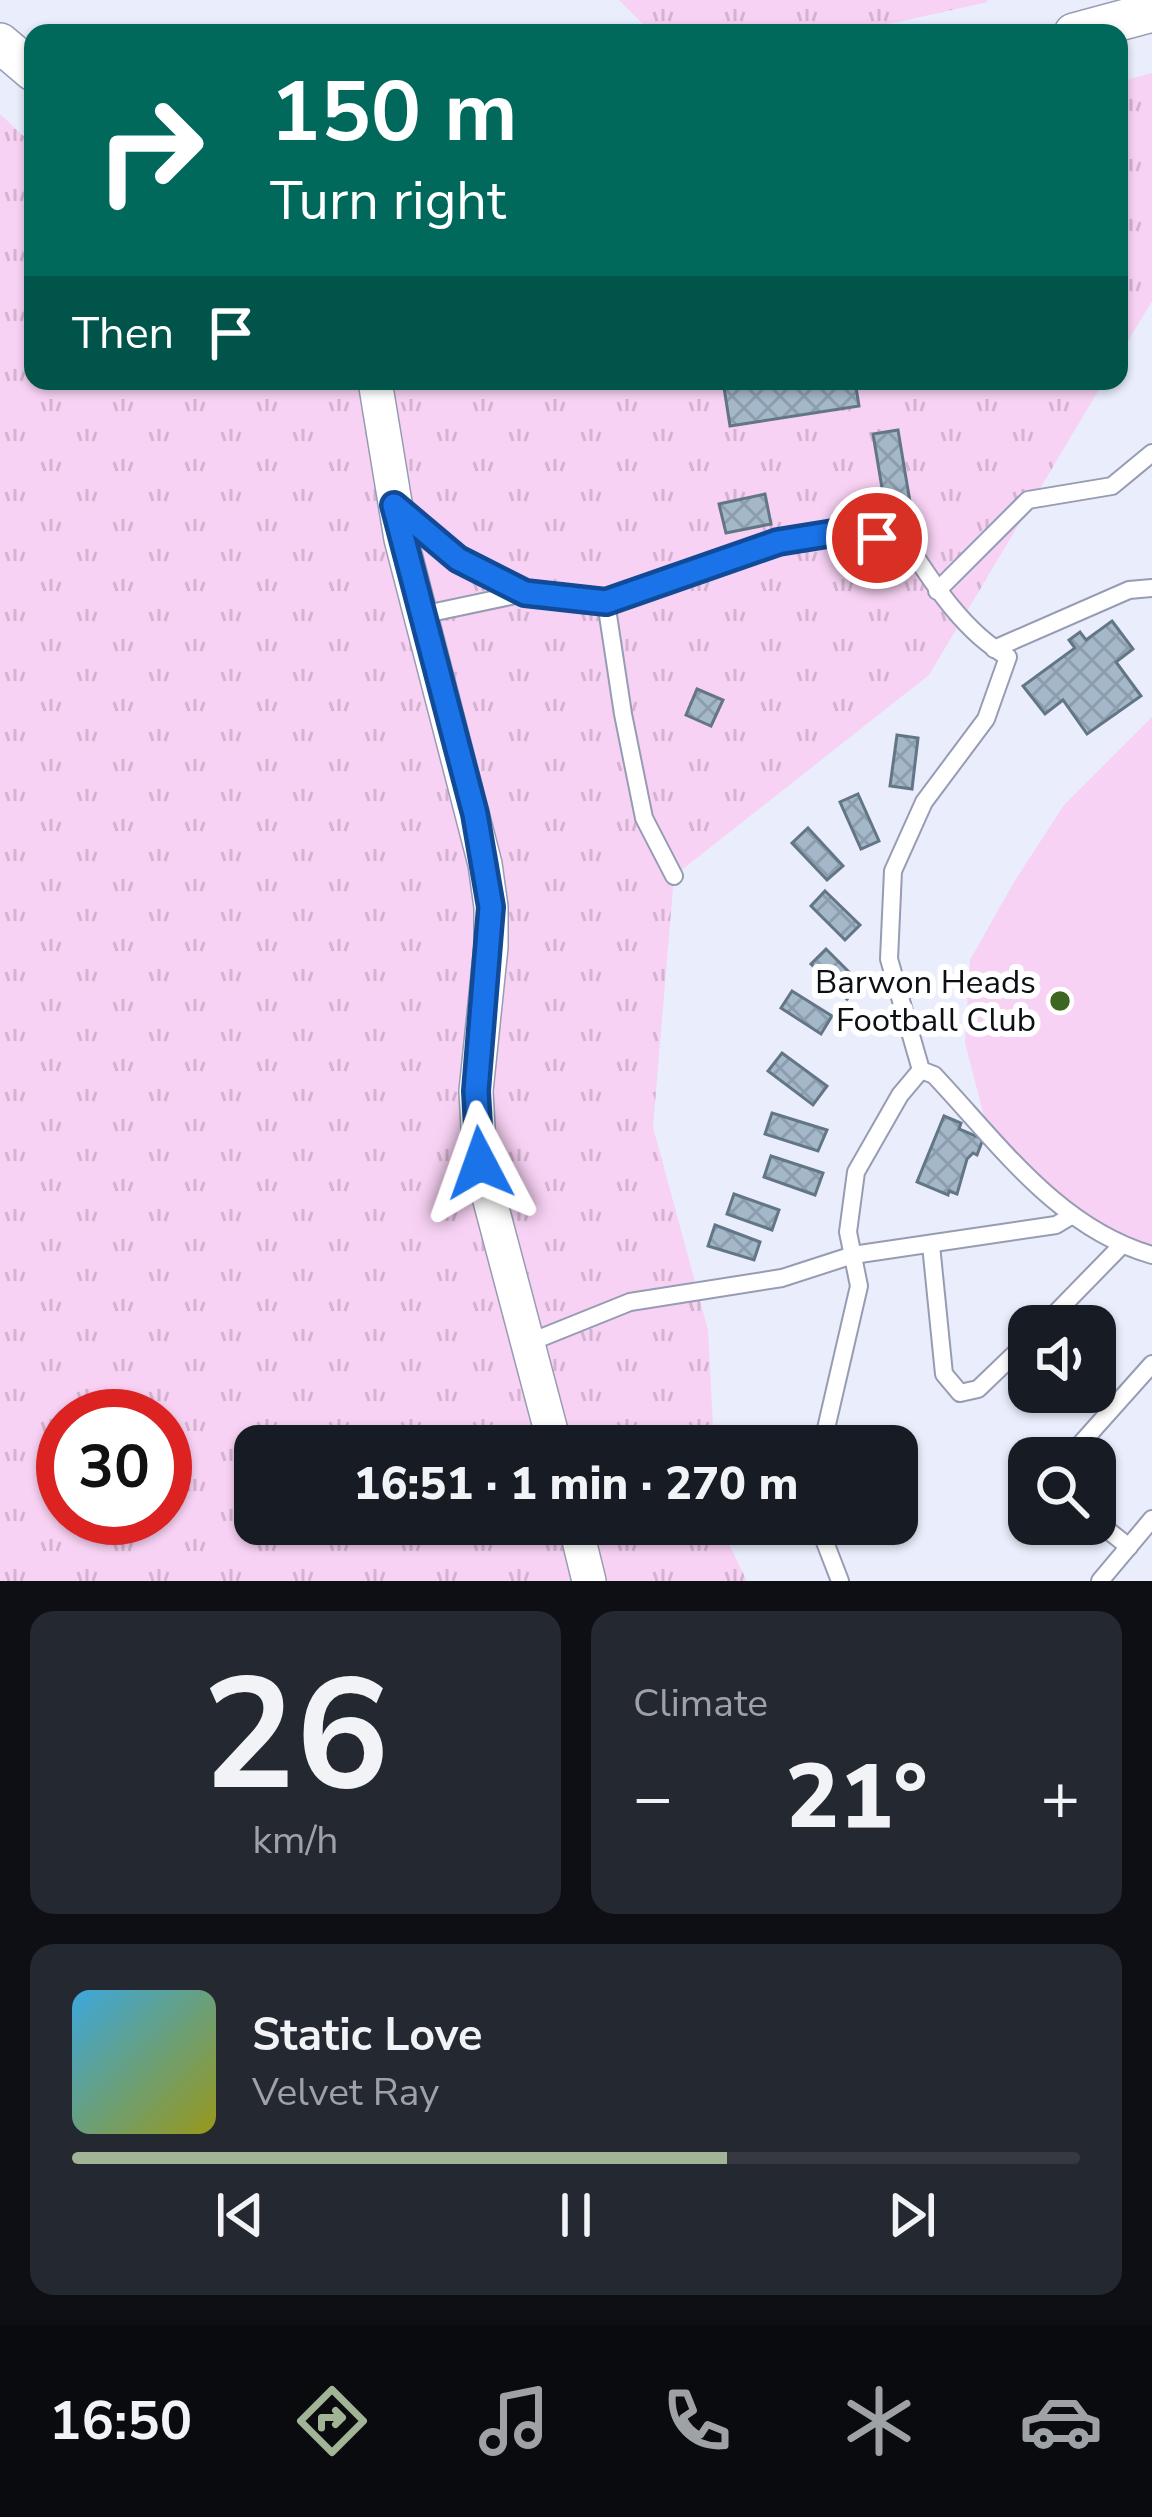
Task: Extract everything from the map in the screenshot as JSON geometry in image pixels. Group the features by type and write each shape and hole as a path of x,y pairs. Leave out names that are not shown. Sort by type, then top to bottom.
{"street":[{"path":"1107,24 1152,12"},
{"path":"0,43 24,63"},
{"path":"376,390 394,505 475,814 488,886 490,947 479,1044 476,1132 487,1198 549,1425"},
{"path":"580,1545 589,1581"}],"lane":[{"path":"937,591 1028,500 1112,487 1152,452"},
{"path":"394,505 458,559 525,593"},
{"path":"421,615 525,593 606,602 778,542 846,531 908,545 937,591 994,649 1008,657 986,719 924,802 893,871 889,959 921,1070 934,1076 1071,1216 1121,1246 1152,1255"},
{"path":"994,649 1130,590 1152,589"},
{"path":"606,602 622,714 644,818 674,876"},
{"path":"827,1425 859,1286 848,1232 856,1172 900,1095 921,1070"},
{"path":"528,1343 629,1302 782,1278 853,1255 1056,1225 1071,1216"},
{"path":"931,1245 944,1374 960,1394 978,1389 1008,1360"},
{"path":"1063,1305 1121,1246"},
{"path":"1087,1437 1152,1364"},
{"path":"1103,1580 1152,1519"},
{"path":"1116,1536 1129,1546"},
{"path":"826,1545 840,1581"}],"green space":[{"path":"619,0 988,2 889,24 643,24"},
{"path":"1152,73 1152,301 1128,341 1128,80"},
{"path":"0,114 24,137 24,390 1099,390 929,675 674,876 653,1127 708,1330 713,1425 234,1425 234,1545 729,1545 747,1581 0,1581"},
{"name":"Barwon Heads Football Club","path":"1152,717 1152,1245 1120,1239 1056,1195 984,1116 965,1043 970,960 1014,882 1064,805"}],"building":[{"path":"724,390 856,390 859,406 730,426"},
{"path":"898,430 911,508 886,512 873,434"},
{"path":"765,494 771,524 726,533 719,504"},
{"path":"1112,621 1133,649 1116,662 1141,696 1087,734 1063,700 1045,714 1023,686 1075,648 1069,640 1080,632 1086,640"},
{"path":"697,689 723,700 711,726 686,715"},
{"path":"897,735 918,738 912,789 890,786"},
{"path":"858,794 879,841 861,849 840,802"},
{"path":"808,828 843,866 827,880 792,843"},
{"path":"825,891 860,925 845,940 811,906"},
{"path":"826,949 861,984 847,999 811,964"},
{"path":"792,991 832,1016 821,1034 781,1008"},
{"path":"782,1053 827,1086 813,1105 768,1071"},
{"path":"772,1113 827,1130 818,1151 765,1134"},
{"path":"944,1116 983,1139 977,1155 967,1159 957,1194 949,1191 948,1195 917,1182"},
{"path":"771,1156 823,1173 815,1195 764,1177"},
{"path":"734,1194 779,1210 772,1230 727,1214"},
{"path":"715,1225 760,1242 754,1260 708,1246"}],"place":[{"name":"Barwon Heads Football Club","path":"1060,1001"}],"route":[{"path":"480,1163 476,1091 491,907 475,814 394,505 458,559 525,593 606,602 778,542 846,531 877,538"}]}
